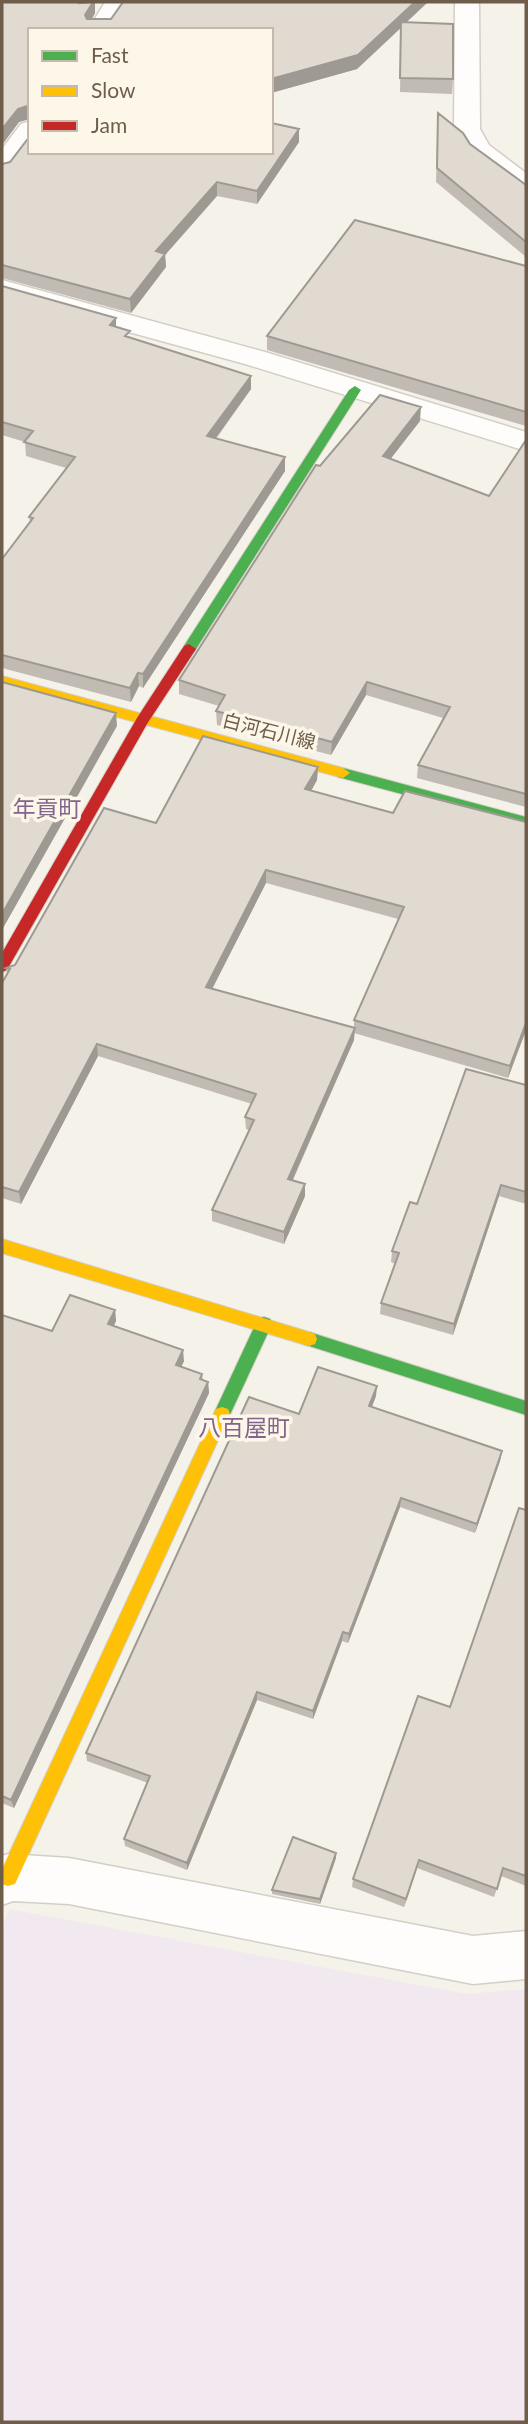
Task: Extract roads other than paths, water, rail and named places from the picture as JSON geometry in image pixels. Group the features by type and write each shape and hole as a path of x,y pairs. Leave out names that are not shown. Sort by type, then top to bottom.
{"street":[{"path":"101,28 117,2"},
{"path":"467,2 467,130 479,150 526,185"},
{"path":"2,167 17,139"},
{"path":"2,288 255,358 526,442"},
{"path":"2,966 142,721 355,390"},
{"name":"白河石川線","path":"2,681 142,721 292,757 526,822"},
{"path":"2,1246 264,1324 526,1408"},
{"path":"264,1324 5,1880 69,1881 473,1960 526,1955"}],"district":[{"name":"年貢町","path":"47,809"},
{"name":"八百屋町","path":"244,1428"}]}
